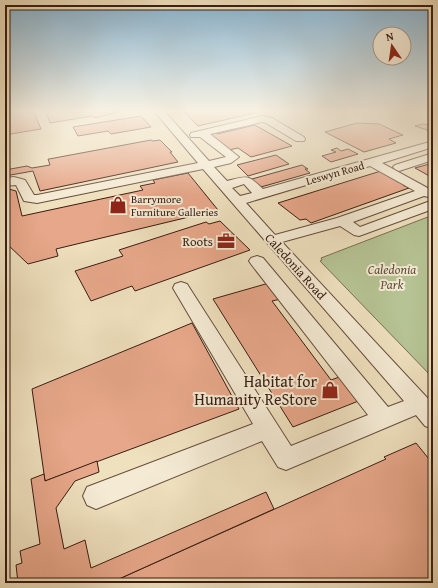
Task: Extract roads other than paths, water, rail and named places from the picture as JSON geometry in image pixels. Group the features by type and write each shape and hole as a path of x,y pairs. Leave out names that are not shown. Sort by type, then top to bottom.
{"street":[{"name":"Caledonia Road","path":"184,139 237,202 426,412"},
{"path":"5,182 14,181 21,183 29,198 37,198 227,161 233,157 210,139"},
{"name":"Leswyn Road","path":"237,202 433,144"},
{"path":"399,167 433,156"},
{"path":"377,160 399,167 430,191"},
{"path":"377,160 430,191"},
{"path":"224,186 246,180 261,194"},
{"path":"272,240 342,221 430,191"},
{"path":"342,221 359,232 433,204"},
{"path":"257,261 384,419"},
{"path":"182,288 286,459 384,419 426,412"},
{"path":"96,496 267,429"}],"place":[{"name":"Barrymore Furniture Galleries","path":"118,205"},
{"name":"Roots","path":"226,241"},
{"name":"Habitat for Humanity ReStore","path":"330,390"}],"park label":[{"name":"Caledonia Park","path":"392,276"}]}
